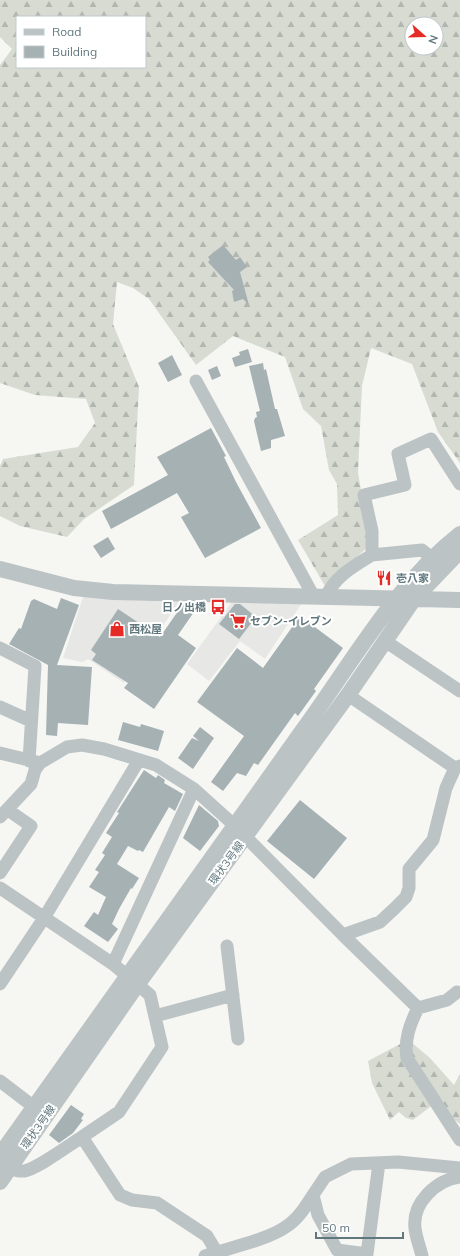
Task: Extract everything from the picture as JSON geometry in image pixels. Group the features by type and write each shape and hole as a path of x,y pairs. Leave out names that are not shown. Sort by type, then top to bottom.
{"street":[{"path":"196,381 320,597"},
{"path":"372,555 372,531 364,495 406,485 398,454 431,439 460,484"},
{"name":"環状3号線","path":"0,1182 5,1165 132,981 239,831 335,686 395,599 442,547 460,534"},
{"path":"320,597 341,577 372,555 422,550 432,558"},
{"name":"環状3号線","path":"239,831 348,695 414,599 459,552"},
{"path":"0,569 74,588 113,592 460,600"},
{"path":"385,641 460,691"},
{"path":"0,648 35,666 31,721 35,770 31,784 4,813 31,826 0,874"},
{"path":"343,935 380,922 406,898 409,888 409,869 433,840 446,788 458,767 348,695"},
{"path":"0,707 31,721"},
{"path":"0,753 35,762 67,747 82,745 104,749 156,765 194,789 239,831 418,1008"},
{"path":"0,984 44,918 139,760"},
{"path":"113,964 194,789"},
{"path":"0,888 113,964 150,995 162,1047 119,1112 38,1165 23,1172 5,1165"},
{"path":"227,946 238,1039"},
{"name":"環状3号線","path":"0,1155 34,1107 132,981"},
{"path":"418,1008 447,1000 457,992"},
{"path":"155,1016 233,995"},
{"path":"418,1008 408,1034 405,1048 407,1058 460,1140"},
{"path":"0,1081 34,1107"},
{"path":"82,1137 120,1195 132,1200 157,1203 207,1236 214,1255 271,1234 288,1226 299,1215 325,1177 351,1164 398,1162 460,1168"},
{"path":"313,1195 318,1215 338,1250 367,1254 379,1163"},
{"path":"422,1256 415,1228 418,1204 436,1187 450,1178 460,1178"}],"shaded area":[{"name":"西松屋","path":"84,594 181,599 124,683 88,659 82,662 63,658"},
{"path":"234,599 302,603 265,659 240,641 209,681 187,664"}],"green space":[{"path":"0,0 460,0 460,463 438,432 412,364 371,348 362,386 358,472 370,545 325,586 298,540 338,515 337,484 329,470 321,426 303,409 285,357 233,336 196,365 149,299 133,288 117,282 113,324 139,387 134,485 84,519 67,537 20,526 0,516 0,466 3,459 78,447 95,423 86,399 35,395 0,383 0,65 12,49 0,37"},
{"path":"411,1042 430,1058 454,1085 460,1074 460,1124 434,1104 413,1120 406,1118 399,1112 390,1120 372,1083 368,1061 400,1044"}],"building":[{"path":"223,245 236,260 240,257 247,267 240,272 249,305 243,299 234,302 232,291 234,290 208,262 210,260 208,257"},
{"path":"248,349 252,362 235,367 232,358 240,355 239,352"},
{"path":"172,355 182,375 168,382 158,363"},
{"path":"263,363 264,370 266,369 275,409 277,409 285,436 271,440 271,448 261,451 254,421 257,417 256,412 260,411 249,366"},
{"path":"217,366 221,376 212,380 208,370"},
{"path":"211,428 226,456 224,457 236,482 261,528 205,558 181,517 189,513 177,493 111,529 102,511 168,475 157,457"},
{"path":"108,537 115,549 101,558 93,546"},
{"path":"61,598 79,605 57,665 92,667 88,725 58,723 57,736 46,735 48,665 9,644 19,628 21,629 31,601 34,599 57,609"},
{"path":"183,604 194,612 178,635 196,648 154,709 124,688 128,683 92,660 96,654 91,650 118,609 160,637"},
{"name":"セブン-イレブン","path":"235,604 240,604 256,617 239,639 219,624"},
{"path":"300,616 343,648 314,689 316,691 298,716 295,713 258,765 254,763 246,776 237,773 223,791 211,782 244,736 197,702 237,648 263,668"},
{"path":"123,722 140,727 141,724 164,731 158,751 118,740"},
{"path":"200,727 214,738 193,769 178,758 192,738 199,741 193,736"},
{"path":"144,770 156,778 158,775 165,780 164,783 183,794 175,811 169,807 143,852 128,846 117,864 139,878 132,889 131,888 119,909 112,924 118,929 108,942 84,926 94,912 98,915 106,897 89,887 99,872 95,870 105,855 102,853 112,837 106,833 119,813 117,812"},
{"path":"300,800 347,838 314,879 267,841"},
{"path":"199,805 218,821 219,826 200,851 183,838"},
{"path":"71,1105 84,1114 81,1119 83,1120 73,1133 59,1143 49,1135"}],"place":[{"name":"壱八家","path":"384,578"},
{"name":"日ノ出橋","path":"218,607"},
{"name":"セブン-イレブン","path":"238,621"},
{"name":"西松屋","path":"117,629"}]}
